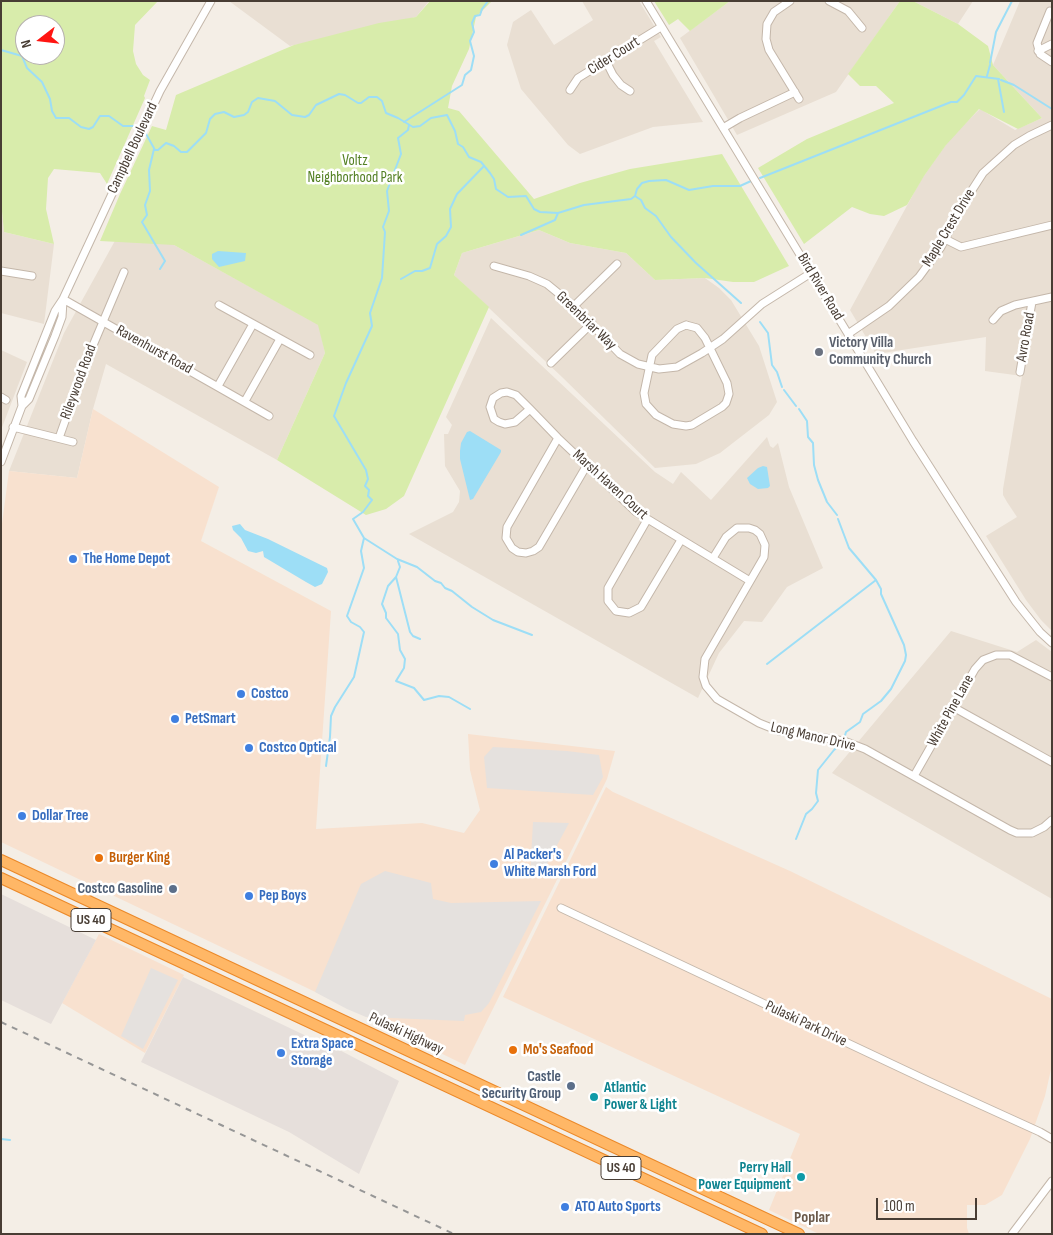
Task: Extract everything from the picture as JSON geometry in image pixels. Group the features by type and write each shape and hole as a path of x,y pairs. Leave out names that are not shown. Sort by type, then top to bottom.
{"highway":[{"name":"Pulaski Highway","path":"1,860 799,1234"},
{"name":"Pulaski Highway","path":"1,878 762,1234"}],"street":[{"name":"Campbell Boulevard","path":"1,462 22,406 21,396 55,311 63,299 151,109 212,1"},
{"name":"Bird River Road","path":"646,1 899,418 1008,590 1030,620 1052,643"},
{"path":"790,1 774,12 767,24 766,39 769,50 799,99"},
{"path":"829,1 848,11 862,28"},
{"path":"1050,11 1037,39 1038,51 1052,62"},
{"name":"Cider Court","path":"570,90 578,78 661,27"},
{"path":"1038,51 1052,44"},
{"path":"606,61 621,85 630,90"},
{"path":"723,128 794,92"},
{"name":"Maple Crest Drive","path":"848,334 881,313 919,277 934,258 963,204 983,174 1013,146 1052,125"},
{"path":"945,239 961,247 1052,226"},
{"path":"574,306 617,264"},
{"name":"Greenbriar Way","path":"494,266 540,280 574,306 620,354 630,361 649,367 669,369 677,367 710,348 723,339 762,304 811,273"},
{"path":"1,271 32,276"},
{"name":"Rileywood Road","path":"59,438 102,321 124,272"},
{"path":"993,320 997,314 1007,308 1052,297"},
{"name":"Ravenhurst Road","path":"63,299 269,416"},
{"name":"Avro Road","path":"1020,372 1032,302"},
{"path":"219,305 310,355"},
{"path":"551,363 592,323"},
{"path":"218,386 253,324"},
{"path":"686,325 697,328 705,338 727,383 729,398 722,407 692,425 680,426 673,424 656,415 644,398 649,367 652,355 681,326 686,325"},
{"path":"245,401 280,339"},
{"name":"Marsh Haven Court","path":"530,409 515,422 505,424 494,418 490,407 495,396 507,392 516,395 626,504 647,520 750,580"},
{"name":"Rileywood Road","path":"13,427 73,442"},
{"path":"558,438 507,527 506,538 512,548 518,552 526,553 539,547 587,465"},
{"path":"647,520 608,588 608,601 616,611 629,613 640,607 681,540"},
{"name":"Long Manor Drive","path":"713,558 732,531 743,528 755,530 763,539 766,551 764,557 704,659 703,677 711,694 717,699 768,727 789,734 851,743 1017,833 1032,833 1052,820"},
{"name":"White Pine Lane","path":"914,776 975,669 990,657 1003,654 1016,657 1052,677"},
{"path":"953,707 1052,762"},
{"name":"Pulaski Park Drive","path":"560,908 1052,1139"},
{"path":"1012,1234 1052,1181"}],"shaded area":[{"path":"229,1 429,1 416,17 290,46"},
{"path":"582,1 639,1 661,37 654,41 703,122 653,127 580,154 568,145 521,89 507,45 513,22 531,10 554,45 593,20"},
{"path":"730,1 900,1 836,92 737,135 680,38"},
{"path":"913,1 973,1 958,24"},
{"path":"1020,1 1052,1 1052,631 1026,600 986,536 1017,517 1003,495 1003,489 1022,376 985,371 986,337 876,354 850,310 921,180 952,136 980,109 1015,130 1042,118 993,65"},
{"path":"1,201 4,232 54,244 44,324 1,313"},
{"path":"127,219 319,325 325,353 277,460 106,364 93,409 77,478 9,471 64,333"},
{"path":"539,230 570,243 626,253 655,280 705,278 719,288 731,300 759,346 777,402 769,415 720,453 696,464 655,468 454,275 462,253"},
{"path":"491,318 655,472 673,484 681,472 711,500 767,437 770,446 773,448 778,443 789,487 823,568 787,587 762,622 744,621 719,653 698,698 409,534 453,512 459,502 460,491 445,466 444,434 448,434 452,425 446,417"},
{"path":"1,350 27,362 1,430"},
{"path":"93,409 219,487 201,541 331,611 316,829 422,823 464,833 480,810 470,770 468,734 615,751 607,779 465,1065 1,842 1,531 9,471 77,478"},
{"path":"951,631 1017,652 1036,640 1052,652 1052,899 832,773"},
{"path":"493,747 567,751 599,755 603,777 593,795 487,788 484,757"},
{"path":"606,787 613,792 790,871 1052,999 1052,1065 1045,1096 1030,1139 1002,1195 985,1205 967,1205 967,1228 969,1234 819,1234 769,1210 800,1134 503,997"},
{"path":"533,822 569,823 541,875 530,876"},
{"path":"385,871 431,883 433,899 451,903 541,901 489,1003 481,1012 465,1015 464,1021 366,1017 315,992 361,884"},
{"path":"1,894 96,940 51,1024 1,1000"},
{"path":"99,934 184,975 145,1053 62,1003"},
{"path":"151,968 178,980 143,1049 121,1036"},
{"path":"183,977 321,1043 326,1043 399,1081 359,1174 289,1132 141,1062"}],"green space":[{"path":"1,1 158,1 135,25 133,51 136,64 143,75 150,80 145,98 107,184 100,173 54,169 48,178 46,209 54,244 4,232 1,201"},
{"name":"Voltz Neighborhood Park","path":"430,1 492,1 476,17 469,49 452,86 448,108 459,111 534,199 580,183 630,169 722,154 789,266 754,282 733,282 705,278 655,280 626,253 570,243 539,230 462,253 454,275 489,307 404,496 386,509 366,515 277,460 325,353 318,325 174,245 100,241 152,126 166,130 176,95 294,45 379,23 416,17"},
{"path":"654,1 730,1 690,31 678,19 669,25"},
{"path":"900,1 913,1 958,24 988,46 993,65 1042,118 1018,129 979,109 946,145 924,176 907,205 884,216 870,214 852,207 804,244 758,168 807,139 894,103 876,86 860,86 848,74"}],"water":[{"path":"218,251 246,253 245,261 219,267 212,259 212,254"},
{"path":"470,431 501,450 501,452 473,499 470,500 460,459 460,451 461,443 467,432"},
{"path":"763,466 767,467 770,486 758,489 750,484 747,478"},
{"path":"240,524 245,530 268,539 327,568 328,572 322,584 315,587 306,582 264,557 263,551 256,553 248,551 241,538 233,530 232,526"}],"waterway":[{"path":"404,122 462,85 465,75 471,70 474,56 470,41 474,32 472,23 475,16 480,15 488,1"},
{"path":"990,63 996,32 1012,1"},
{"path":"1,50 22,56 27,68 42,82 56,118 69,118 81,127 89,129 93,127 100,116 109,116 123,126 139,126 145,132 155,150 158,150 166,143 174,146 181,152 187,152 206,133 210,119 215,114 224,112 234,117 244,115 248,112 252,102 258,98 275,101 292,115 305,117 309,115 316,105 339,94 345,95 358,103 369,97 377,97 382,101 386,113 413,127 420,126 431,118 447,115 455,131 458,144 463,147 469,157 481,162 494,179 496,189 508,197 526,196 534,209 540,212 558,213 584,205 631,199 635,196 637,189 642,183 649,181 666,180 689,190 713,186 740,186 751,181"},
{"path":"987,76 990,65"},
{"path":"760,178 951,102 957,102 964,95 976,76 999,79"},
{"path":"998,79 1004,112"},
{"path":"1001,80 1014,85 1052,109"},
{"path":"409,125 408,130 398,138 401,154 387,191 389,211 383,227 385,232 382,278 370,313 372,326 346,383 334,416 366,470 368,479 365,486 369,490 368,496 372,500 363,512 353,519 364,538 397,559 417,567 493,620 532,635"},
{"path":"154,149 149,170 150,191 145,205 147,215 142,222 165,261 160,269"},
{"path":"401,279 415,271 430,268 437,244 446,236 451,227 450,209 457,194 484,166"},
{"path":"635,196 641,200 645,208 656,216 671,237 696,263 741,303"},
{"path":"521,235 555,220 558,213"},
{"path":"760,322 768,333 772,365 777,372 782,387"},
{"path":"784,390 796,406"},
{"path":"799,409 807,421 808,437 813,443 814,465 818,480 827,502 837,515"},
{"path":"838,519 849,548 876,580 881,589 881,594 904,645 906,655 905,661 891,689 881,701 863,714 860,722 846,732 844,739"},
{"path":"326,766 331,716 354,677 364,632 360,627 351,622 347,616 364,568 361,551 364,538"},
{"path":"398,561 400,567 396,577 388,586 382,604 386,618 398,634 400,650 405,659 404,668 396,681 414,688 424,700 439,696 449,697 470,709"},
{"path":"396,577 410,632 413,636 420,639"},
{"path":"767,664 876,580"},
{"path":"796,839 806,814 818,801 816,793 818,770 842,743"},
{"path":"1,1139 10,1140"}],"railway":[{"path":"1,1022 454,1234"}],"place":[{"name":"Victory Villa Community Church","path":"819,352"},
{"name":"The Home Depot","path":"73,559"},
{"name":"Costco","path":"241,694"},
{"name":"PetSmart","path":"175,719"},
{"name":"Costco Optical","path":"249,748"},
{"name":"Dollar Tree","path":"22,816"},
{"name":"Burger King","path":"99,858"},
{"name":"Al Packer's White Marsh Ford","path":"494,864"},
{"name":"Costco Gasoline","path":"173,889"},
{"name":"Pep Boys","path":"249,896"},
{"name":"Mo's Seafood","path":"513,1050"},
{"name":"Extra Space Storage","path":"281,1053"},
{"name":"Castle Security Group","path":"571,1086"},
{"name":"Atlantic Power & Light","path":"594,1097"},
{"name":"Perry Hall Power Equipment","path":"801,1177"},
{"name":"ATO Auto Sports","path":"565,1207"}],"district":[{"name":"Poplar","path":"812,1218"}]}
